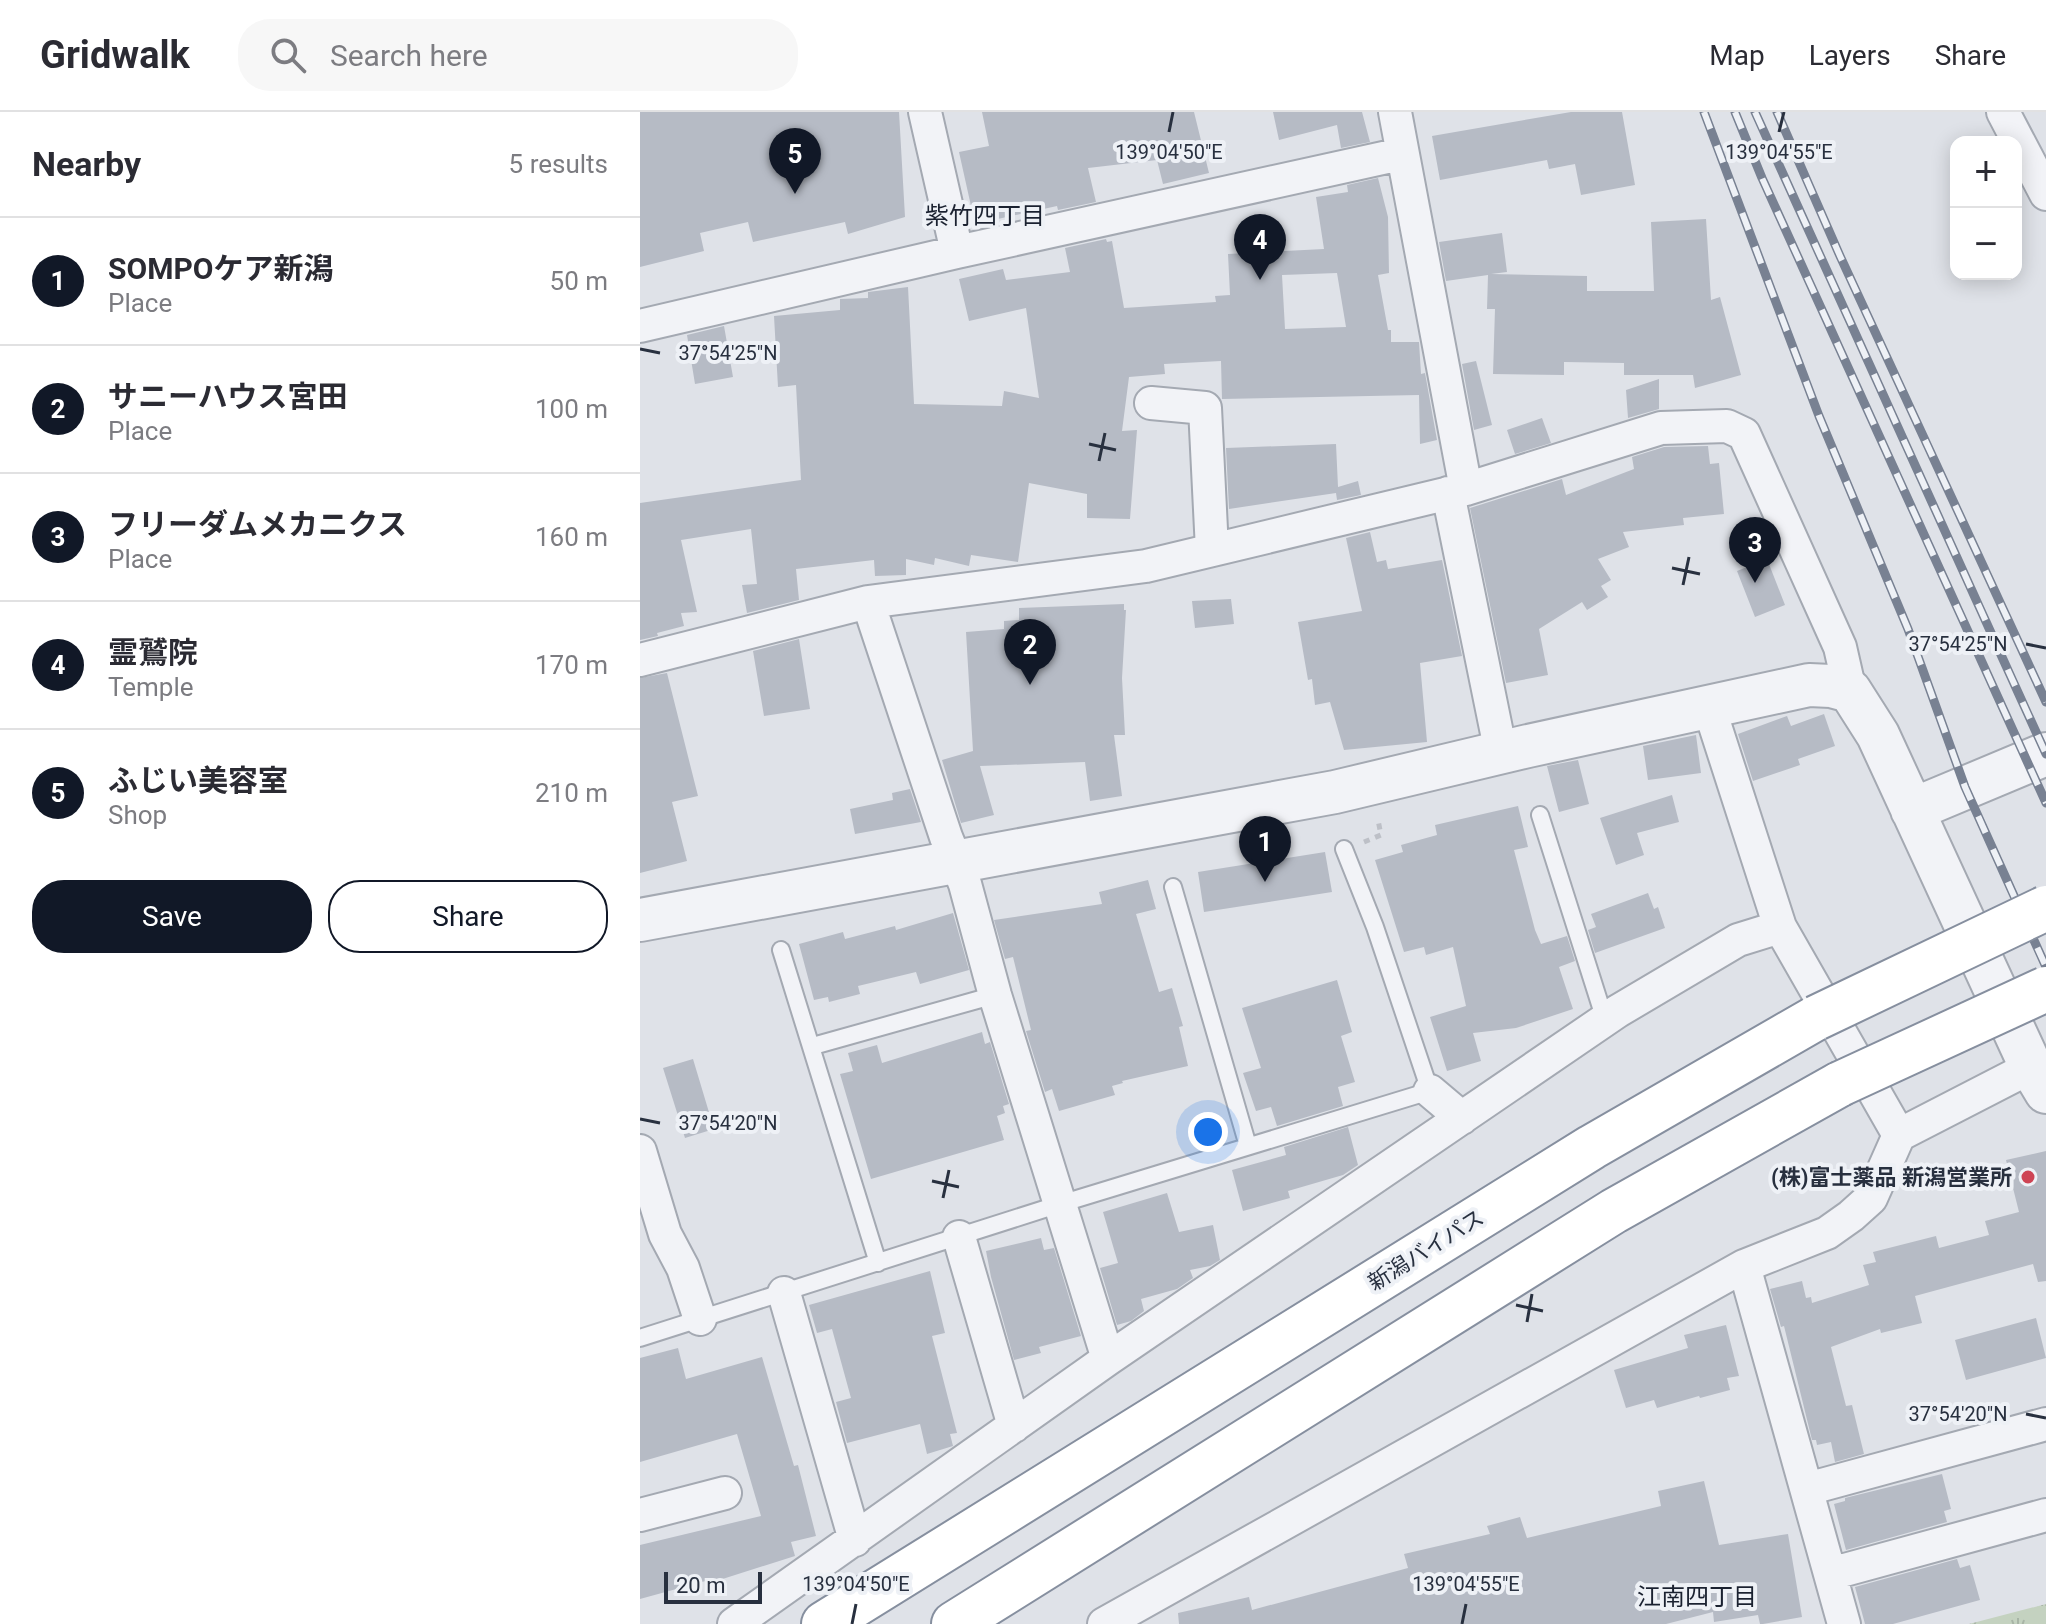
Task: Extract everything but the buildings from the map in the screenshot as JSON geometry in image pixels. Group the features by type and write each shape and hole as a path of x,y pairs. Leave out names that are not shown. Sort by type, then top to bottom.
{"highway":[{"name":"新潟バイパス","path":"824,1624 1592,1147 1816,1018 2046,908"},
{"path":"954,1624 1614,1211 1840,1084 2046,989"}],"street":[{"path":"925,112 957,252"},
{"path":"1395,112 1501,753"},
{"path":"2003,112 2046,194"},
{"path":"640,326 1401,154"},
{"path":"1151,403 1205,408 1212,550"},
{"path":"640,660 868,602 1146,566 1457,491 1661,428 1727,426 1744,434 1840,647 1850,691 1878,735 2038,1080 1899,1135 1871,1198 1827,1233 1744,1266 1104,1624"},
{"path":"868,602 946,837 957,861 995,995 1108,1359"},
{"path":"640,920 1335,792 1809,685 1850,691"},
{"path":"1709,707 1780,927 1899,1135"},
{"path":"1912,810 2046,754"},
{"path":"734,1624 1108,1359 1605,1020 1738,940 1780,927"},
{"path":"1430,1091 1462,1118"},
{"path":"640,1151 665,1234 683,1268 700,1319"},
{"path":"959,1237 1014,1426"},
{"path":"1744,1266 1830,1574 1839,1623"},
{"path":"784,1293 855,1540"},
{"path":"1807,1489 2045,1430"},
{"path":"640,1515 725,1493"},
{"path":"1830,1574 2046,1515"}],"lane":[{"path":"1540,815 1605,1020"},
{"path":"640,1338 1060,1204 1430,1091 1375,927 1344,849"},
{"path":"1173,887 1248,1146"},
{"path":"781,950 878,1263"},
{"path":"813,1046 995,995"}],"path":[{"path":"1377,818 1381,835"}],"green space":[{"path":"2046,1604 2046,1624 1969,1624"}],"railway":[{"path":"1704,112 1819,416 1908,629 1965,787 2046,967"},
{"path":"1735,112 1762,178 2046,803"},
{"path":"1755,112 2046,754"},
{"path":"1777,112 1840,256 2046,702"}],"place":[{"name":"ふじい美容室","path":"795,194"},
{"name":"霊鷲院","path":"1260,280"},
{"name":"フリーダムメカニクス","path":"1755,583"},
{"name":"サニーハウス宮田","path":"1030,685"},
{"name":"SOMPOケア新潟","path":"1265,882"},
{"name":"(株)富士薬品 新潟営業所","path":"2028,1177"}],"district":[{"name":"紫竹四丁目","path":"985,216"},
{"name":"江南四丁目","path":"1697,1597"}]}
